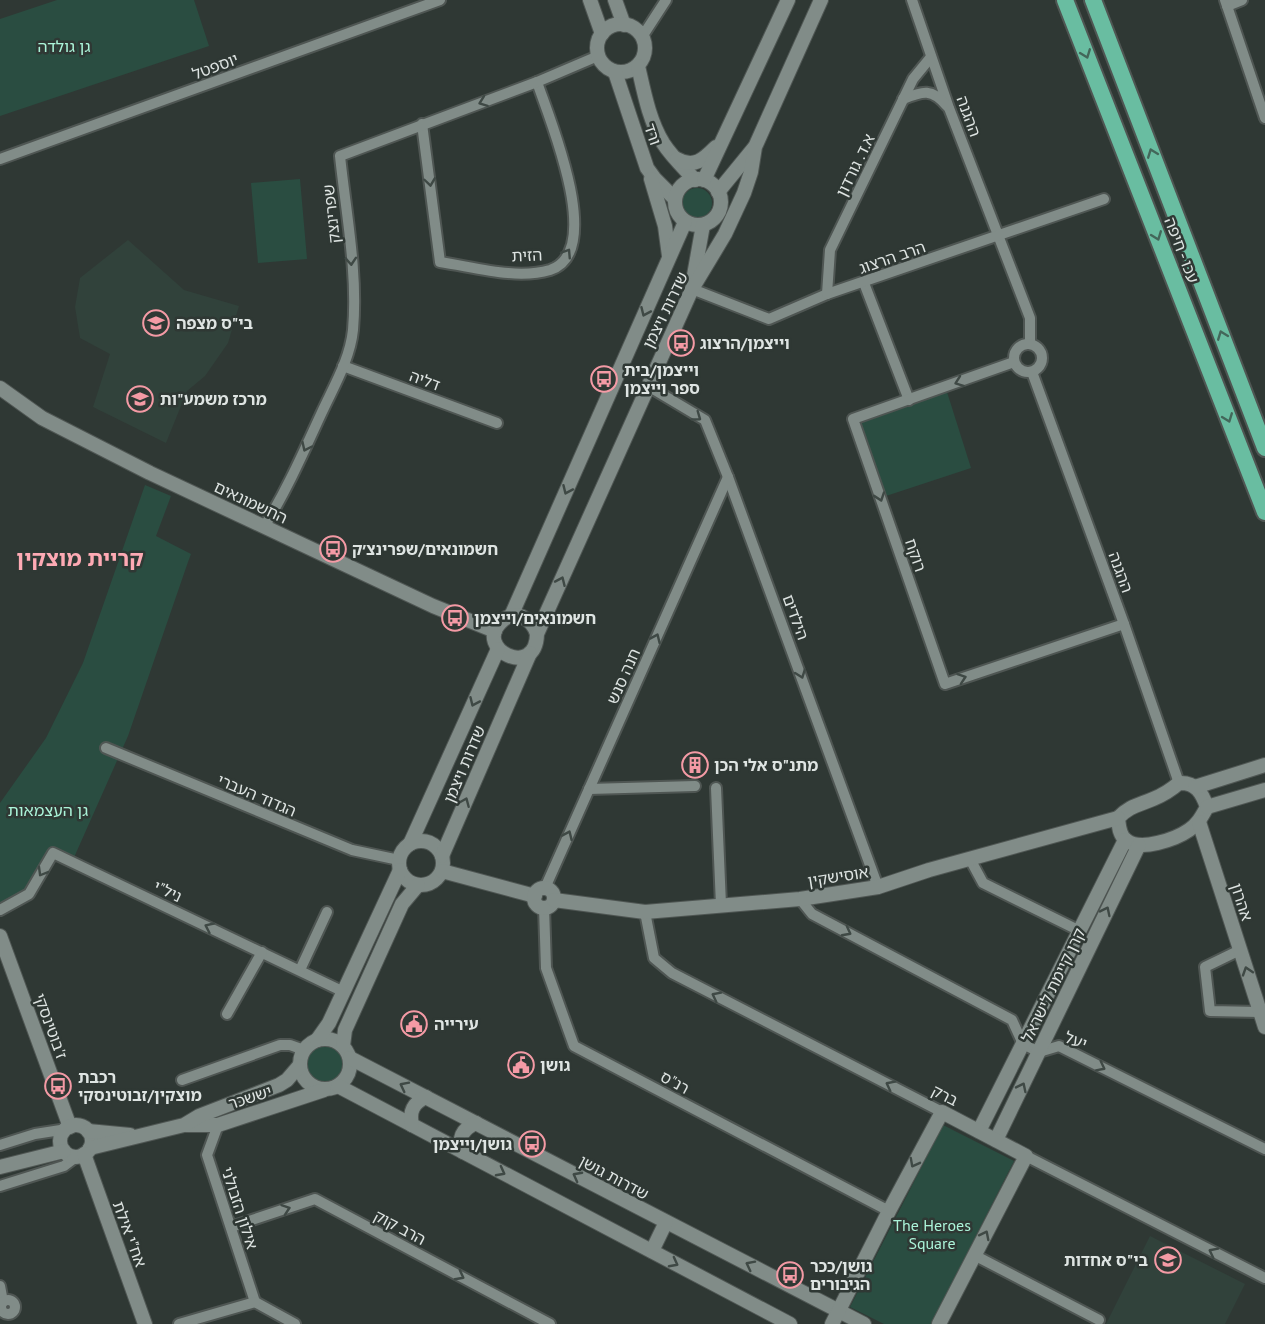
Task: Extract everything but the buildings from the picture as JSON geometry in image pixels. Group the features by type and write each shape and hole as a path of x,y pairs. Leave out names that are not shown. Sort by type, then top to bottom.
{"highway":[{"name":"עכו - חיפה","path":"1065,0 1265,512"},
{"name":"עכו - חיפה","path":"1093,0 1265,448"}],"street":[{"name":"יוספטל","path":"0,159 440,0"},
{"path":"590,0 602,34"},
{"path":"615,0 624,25"},
{"path":"642,37 666,0"},
{"path":"699,180 715,187 720,205 715,218 703,225 690,225 676,212 675,199 681,186 699,180 723,139 788,0"},
{"name":"שדרות ויצמן","path":"537,634 692,289 724,234 744,193 751,172 755,147 821,0"},
{"name":"ההגנה","path":"912,0 997,235 1030,318 1030,344"},
{"path":"1242,0 1226,3 1265,118"},
{"path":"624,25 631,27 642,37 645,52 638,66 623,72 615,72 608,68 598,56 598,41 608,28 624,25"},
{"name":"שפרינצק","path":"264,527 283,497 343,366 352,332 353,292 340,156 537,82 598,56"},
{"name":"א.ד. גורדון","path":"827,294 830,250 913,79 931,57"},
{"name":"ורד","path":"638,66 649,111 657,132 673,157 699,180"},
{"name":"ורד","path":"615,72 647,168 675,199"},
{"name":"הזית","path":"422,124 440,262 518,274 551,269 564,260 572,247 575,216 567,175 537,82"},
{"path":"903,99 921,92 933,93 950,108"},
{"path":"673,157 693,165 705,158 723,139"},
{"path":"718,192 755,147"},
{"path":"647,168 665,226 669,258"},
{"name":"הרב הרצוג","path":"692,289 769,319 827,294 1104,199"},
{"name":"שדרות ויצמן","path":"512,616 685,222"},
{"path":"692,289 703,225"},
{"path":"864,283 909,400"},
{"path":"1025,344 1030,344 1038,348 1042,357 1040,366 1032,372 1023,372 1014,362 1014,353 1025,344"},
{"name":"רוקח","path":"1014,362 853,418 945,684 1124,624"},
{"name":"דליה","path":"343,366 497,423"},
{"name":"ההגנה","path":"1032,372 1179,783"},
{"name":"הילדים","path":"648,386 705,420 878,887"},
{"name":"החשמונאים","path":"0,388 42,418 150,473 433,606 495,632"},
{"name":"חנה סנש","path":"540,892 589,789 728,477"},
{"path":"512,616 525,617 531,622 537,634 537,641 530,652 517,658 510,657 498,649 494,638 501,621 512,616"},
{"name":"שדרות ויצמן","path":"410,844 498,649"},
{"name":"שדרות ויצמן","path":"442,856 530,652"},
{"name":"הגדוד העברי","path":"106,748 352,850 399,865"},
{"path":"1195,787 1265,765"},
{"path":"1179,783 1188,783 1195,787 1203,795 1207,807"},
{"name":"אוסישקין","path":"549,904 645,912 800,899 878,887 1118,818 1132,806 1153,799 1179,783"},
{"path":"589,789 695,786"},
{"path":"716,788 721,905"},
{"path":"1118,818 1119,830 1132,842 1156,844 1189,830 1199,822 1207,807 1265,790"},
{"name":"אהרון","path":"1199,822 1265,1027"},
{"path":"399,865 407,881 418,885 429,884 435,881 442,871 442,856 434,845 422,841 410,844 402,851 399,865 329,1023 317,1040 304,1050 300,1066 305,1080 317,1089 331,1088 412,1125 790,1324"},
{"name":"קרן קיימת לישראל","path":"979,1131 1080,931 1132,842"},
{"name":"קרן קיימת לישראל","path":"996,1140 1039,1052 1132,842"},
{"name":"ניל\"י","path":"0,910 29,894 53,853 344,992"},
{"path":"970,859 983,883 1080,931"},
{"path":"442,871 540,892 552,892 549,904"},
{"path":"331,1088 349,1074 343,1035 402,904 418,885"},
{"path":"800,899 812,914 1012,1020 1023,1044"},
{"name":"רנ\"ס","path":"549,904 546,968 574,1046 889,1211"},
{"path":"300,970 327,912"},
{"name":"ברק","path":"645,912 654,958 672,973 1265,1278"},
{"name":"ז'בוטינסקי","path":"0,936 73,1143"},
{"path":"1240,950 1205,967 1210,1011 1260,1012"},
{"path":"227,1014 262,952"},
{"path":"317,1040 331,1039 346,1052"},
{"name":"יעל","path":"1023,1044 1039,1052 1059,1046 1265,1149"},
{"path":"182,1080 280,1045 290,1045 304,1050"},
{"name":"שדרות גושן","path":"346,1052 426,1097 864,1324"},
{"name":"יששכר","path":"184,1125 199,1116 279,1086 300,1066"},
{"name":"יששכר","path":"73,1143 141,1136 184,1125 218,1125 331,1088"},
{"path":"412,1125 410,1116 412,1107 426,1097"},
{"path":"832,1324 942,1112"},
{"path":"463,1152 460,1143 462,1134 476,1123"},
{"name":"אילון הזבולני","path":"218,1125 207,1155 255,1302"},
{"name":"יששכר","path":"0,1167 92,1139 88,1131 141,1136"},
{"path":"0,1145 35,1134 73,1143 64,1166 0,1186"},
{"name":"אח\"י אילת","path":"73,1143 145,1324"},
{"path":"939,1324 1026,1156"},
{"name":"הרב קוק","path":"231,1227 315,1199 550,1324"},
{"path":"652,1251 666,1222"},
{"path":"974,1255 1099,1320"},
{"path":"0,1286 2,1310 11,1319"},
{"path":"179,1324 255,1302 295,1324"}],"shaded area":[{"name":"בי\"ס מצפה","path":"128,240 184,290 239,306 228,343 205,376 187,391 166,443 93,407 110,354 80,338 75,307 80,278"},
{"name":"בי\"ס אחדות","path":"1150,1236 1245,1284 1225,1324 1106,1324"}],"green space":[{"name":"גן גולדה","path":"57,0 194,0 209,46 0,116 0,19"},
{"path":"300,179 307,259 258,263 251,183"},
{"path":"697,188 708,192 712,203 708,214 697,218 686,214 682,203 686,192"},
{"path":"947,392 971,468 886,496 861,423"},
{"name":"גן העצמאות","path":"145,485 171,496 156,536 191,554 128,736 72,862 53,853 29,894 0,910 0,803 46,738 83,663"},
{"path":"325,1045 338,1051 344,1064 338,1077 325,1083 312,1077 306,1064 312,1051"},
{"name":"The Heroes Square","path":"943,1125 1014,1161 931,1324 884,1324 850,1307"}],"place":[{"name":"בי\"ס מצפה","path":"156,323"},
{"name":"וייצמן/הרצוג","path":"681,343"},
{"name":"וייצמן/בית ספר וייצמן","path":"604,379"},
{"name":"מרכז משמע\"ות","path":"140,399"},
{"name":"חשמונאים/שפרינצ׳ק","path":"333,549"},
{"name":"חשמונאים/וייצמן","path":"455,618"},
{"name":"מתנ\"ס אלי הכן","path":"695,765"},
{"name":"עירייה","path":"414,1024"},
{"name":"גושן","path":"521,1065"},
{"name":"רכבת מוצקין/זבוטינסקי","path":"58,1086"},
{"name":"גושן/וייצמן","path":"532,1144"},
{"name":"בי\"ס אחדות","path":"1168,1260"},
{"name":"גושן/ככר הגיבורים","path":"790,1275"}],"district":[{"name":"קריית מוצקין","path":"80,558"}]}
